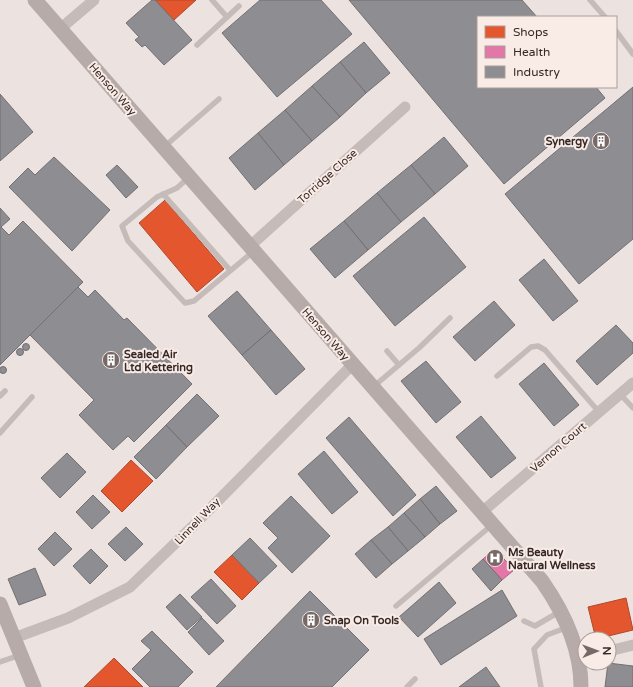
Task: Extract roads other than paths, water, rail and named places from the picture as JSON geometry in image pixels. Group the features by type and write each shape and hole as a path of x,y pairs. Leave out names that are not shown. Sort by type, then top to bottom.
{"street":[{"name":"Henson Way","path":"35,0 542,581 561,610 577,648"},
{"path":"60,29 94,0"},
{"name":"Torridge Close","path":"252,248 405,107"},
{"name":"Linnell Way","path":"14,638 68,618 130,587 188,532 353,364"},
{"name":"Vernon Court","path":"482,512 633,383"},
{"path":"0,604 34,687"},
{"path":"617,649 633,645"},
{"name":"Henson Way","path":"580,687 581,671"}],"lane":[{"path":"212,0 227,17"},
{"path":"590,0 604,16"},
{"path":"197,45 239,6"},
{"path":"617,32 633,54"},
{"path":"164,147 219,99"},
{"path":"190,177 177,188 157,197 122,226 128,241 186,303 194,301 230,270 252,248"},
{"path":"163,194 230,270"},
{"path":"373,387 450,318"},
{"path":"497,376 531,347 538,346 545,350 598,412"},
{"path":"386,351 399,365"},
{"path":"0,396 5,391"},
{"path":"620,394 633,408"},
{"path":"0,433 32,397"},
{"path":"396,606 493,524"},
{"path":"524,621 535,626 561,610"},
{"path":"541,687 534,649 547,635 568,627"},
{"path":"0,662 20,654"},
{"path":"407,687 415,679"}],"place":[{"name":"Synergy","path":"601,141"},
{"name":"Sealed Air Ltd Kettering","path":"111,360"},
{"name":"Ms Beauty Natural Wellness","path":"495,558"},
{"name":"Snap On Tools","path":"311,620"}]}
